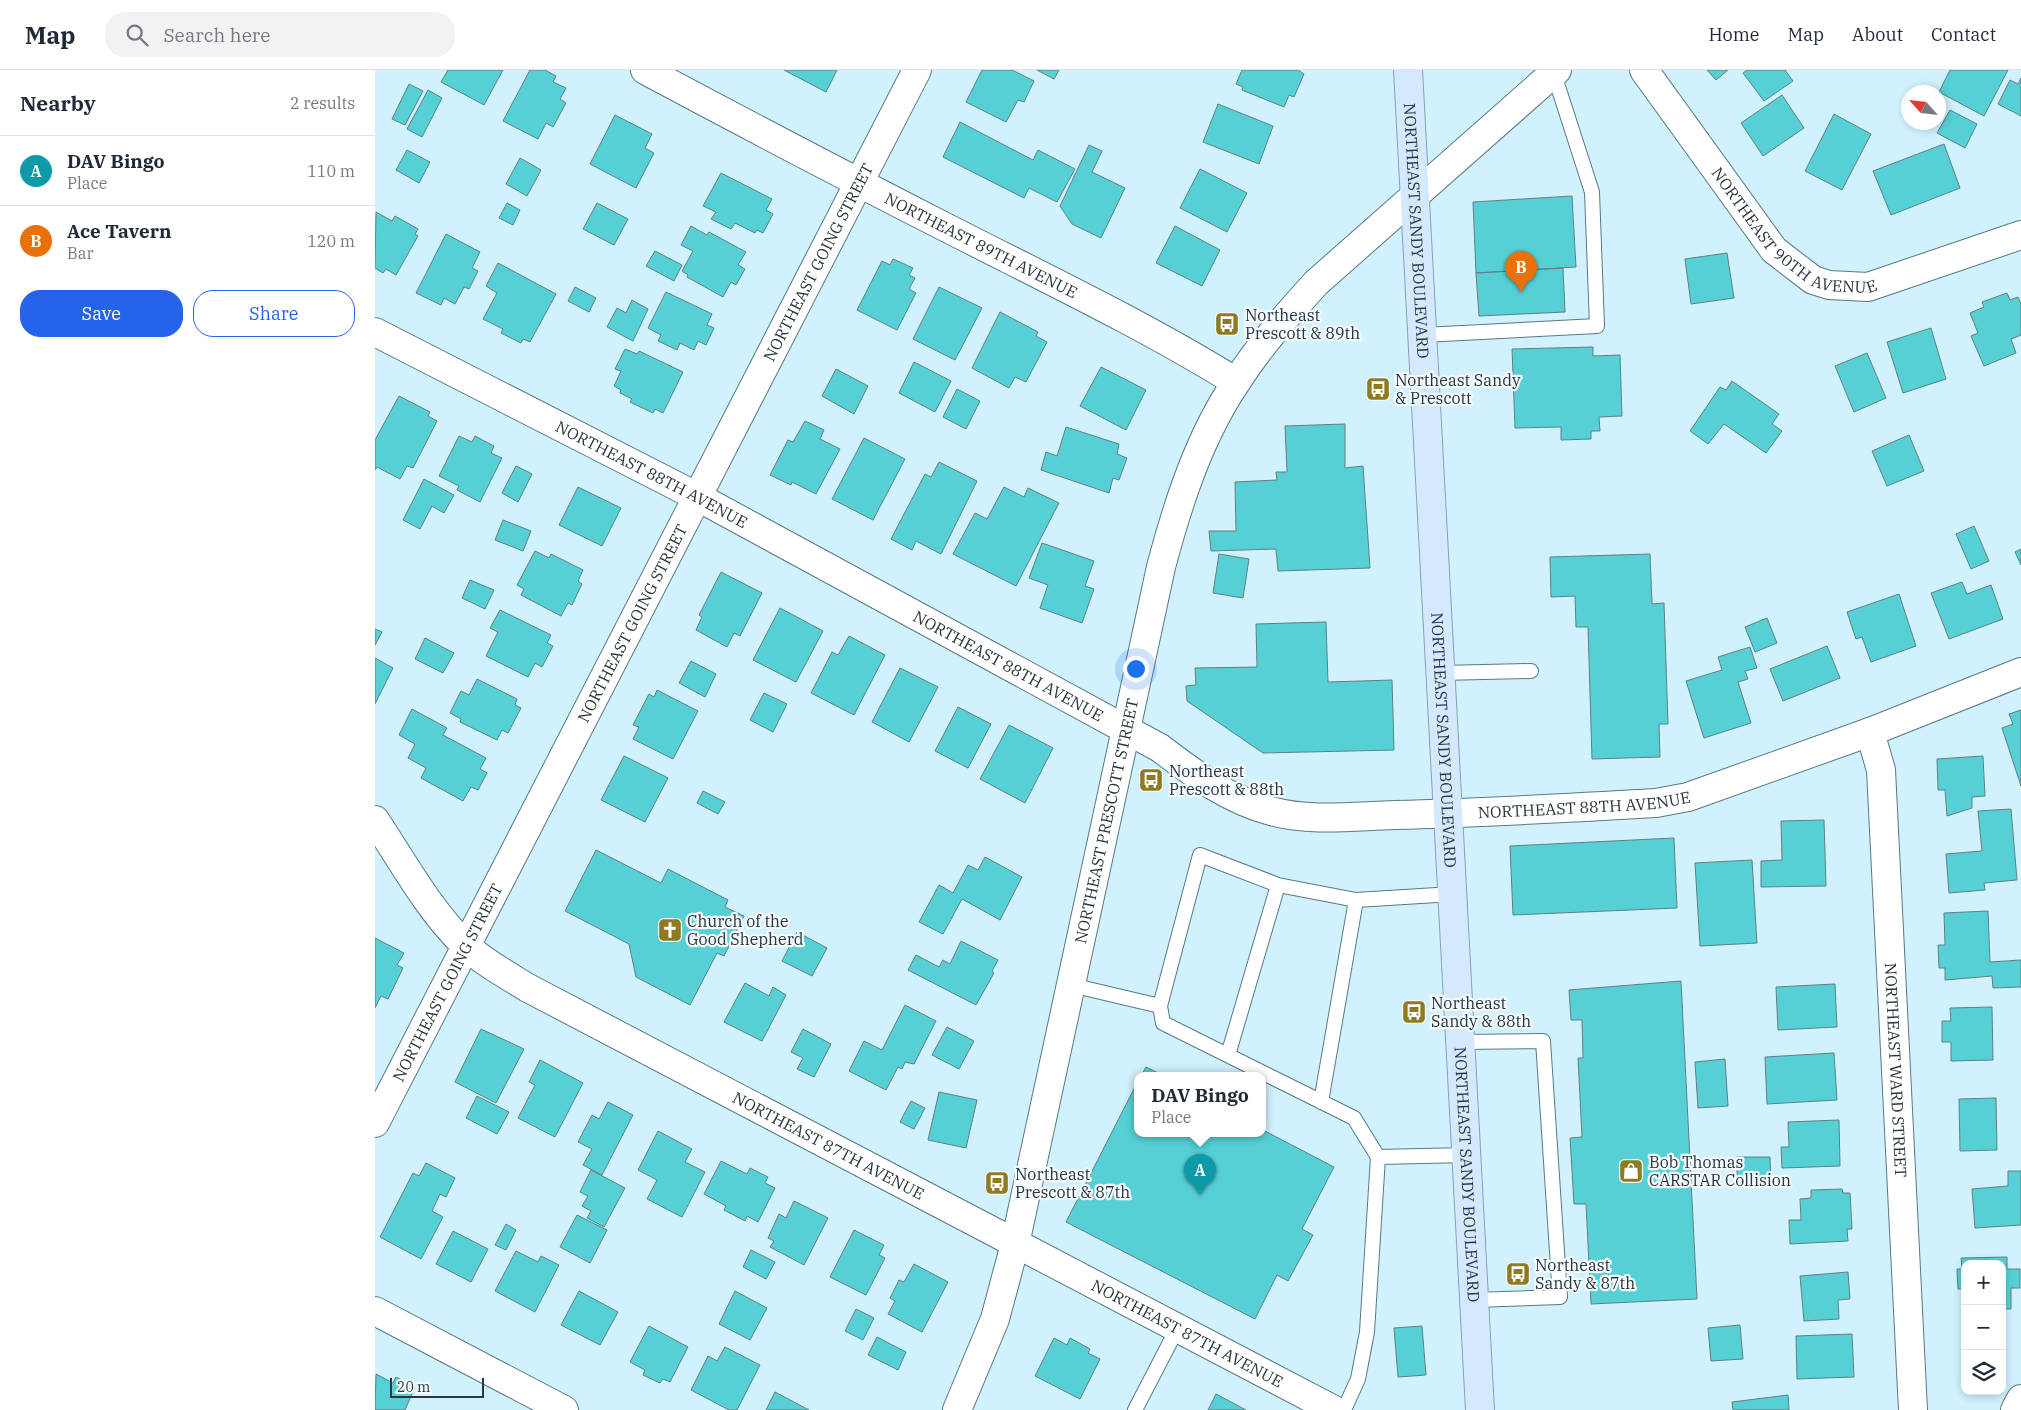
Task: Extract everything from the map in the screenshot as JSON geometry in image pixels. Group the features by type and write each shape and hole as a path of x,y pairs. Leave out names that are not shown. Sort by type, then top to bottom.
{"main road":[{"name":"NORTHEAST SANDY BOULEVARD","path":"1408,70 1480,1410"}],"street":[{"name":"NORTHEAST 89TH AVENUE","path":"645,70 858,183 1048,279 1198,359 1236,382"},
{"name":"NORTHEAST GOING STREET","path":"375,1123 696,496 917,70"},
{"name":"NORTHEAST 90TH AVENUE","path":"1644,70 1774,250 1813,280 1829,285 1867,287 2021,234"},
{"name":"NORTHEAST PRESCOTT STREET","path":"957,1410 995,1319 1015,1244 1161,567 1173,522 1200,452 1236,382 1279,324 1316,283 1555,71"},
{"name":"NORTHEAST 88TH AVENUE","path":"375,332 696,496 1160,748 1217,788 1243,802 1272,812 1294,816 1332,817 1448,814 1656,804 1688,797 1870,732 2021,672"},
{"name":"NORTHEAST WARD STREET","path":"1870,732 1881,770 1913,1410"},
{"name":"NORTHEAST 87TH AVENUE","path":"375,820 423,893 466,946 528,988 1334,1410"},
{"path":"375,1311 564,1410"},
{"path":"2015,1410 2021,1399"}],"lane":[{"path":"1423,335 1597,326 1592,192 1555,71"},
{"path":"1441,673 1531,671"},
{"path":"1262,1072 1163,1023 1160,1006 1200,855 1278,885 1356,900 1453,894"},
{"path":"1228,1055 1278,885"},
{"path":"1321,1102 1356,900"},
{"path":"1071,985 1160,1006"},
{"path":"1460,1042 1543,1041 1560,1297 1475,1300"},
{"path":"1266,1074 1354,1118 1378,1157 1367,1332 1358,1379 1344,1410"},
{"path":"1378,1157 1467,1155"},
{"path":"1135,1410 1177,1329"}],"building":[{"path":"448,70 503,70 484,105 441,82"},
{"path":"530,70 545,70 556,76 553,82 566,88 560,99 566,103 553,127 546,123 538,139 503,121"},
{"path":"784,70 837,70 826,92"},
{"path":"982,70 1012,70 1034,81 1024,102 1018,100 1006,122 966,102"},
{"path":"1037,70 1059,70 1054,79"},
{"path":"1242,70 1298,70 1304,74 1294,97 1289,95 1284,107 1242,90 1243,87 1236,84"},
{"path":"1707,70 1728,70 1716,80"},
{"path":"1747,70 1785,70 1793,81 1764,101 1743,73"},
{"path":"1950,70 2008,70 1984,116 1946,96 1946,85 1942,85"},
{"path":"2021,78 2021,116 1998,104 2010,80 2018,84"},
{"path":"409,84 423,91 405,125 392,119"},
{"path":"428,90 442,98 422,137 407,129"},
{"path":"1782,95 1804,128 1763,156 1741,123"},
{"path":"1218,104 1273,126 1259,164 1203,142"},
{"path":"1950,110 1977,124 1965,148 1937,133 1939,130 1946,130 1946,117"},
{"path":"1834,114 1871,134 1842,190 1805,171"},
{"path":"615,115 652,134 645,148 654,153 636,188 590,164"},
{"path":"960,122 1033,160 1038,150 1075,169 1057,202 1029,188 1024,198 943,157"},
{"path":"1944,144 1960,188 1891,215 1873,171"},
{"path":"1089,145 1102,151 1092,172 1125,188 1101,238 1072,224 1060,206"},
{"path":"407,150 430,162 419,183 396,170"},
{"path":"520,158 541,170 527,196 506,184"},
{"path":"1200,169 1247,193 1227,232 1180,208"},
{"path":"721,173 772,199 766,210 773,214 763,233 757,230 755,233 735,223 731,229 711,219 716,212 703,206"},
{"path":"1572,196 1576,267 1476,273 1473,202"},
{"path":"507,203 520,210 513,225 499,218"},
{"path":"597,203 628,219 614,245 583,229"},
{"path":"376,212 392,221 395,216 418,229 415,234 418,236 396,275 386,269 383,273 375,268"},
{"path":"691,226 707,235 709,232 746,252 738,265 745,269 736,285 731,282 723,297 687,277 688,275 682,271 693,251 681,245"},
{"path":"1175,226 1220,250 1202,286 1156,263"},
{"path":"446,234 480,252 472,268 478,271 469,289 464,287 455,304 444,298 441,305 416,293"},
{"path":"655,251 682,265 674,281 646,266"},
{"path":"1727,253 1734,298 1691,304 1685,259"},
{"path":"893,259 913,268 909,275 915,278 909,289 916,293 897,330 857,310 882,261 890,265"},
{"path":"498,263 556,294 530,342 523,339 521,343 501,333 503,329 483,319 497,293 486,286"},
{"path":"1563,268 1565,312 1479,316 1476,273"},
{"path":"575,287 596,298 589,312 568,301"},
{"path":"939,287 982,308 955,360 913,339"},
{"path":"666,292 712,314 707,325 714,328 706,345 698,341 694,350 680,343 677,350 658,341 661,335 648,328"},
{"path":"2007,293 2010,300 2018,297 2021,304 2021,335 2011,339 2016,353 1984,366 1971,336 1978,333 1970,313 1984,307 1982,302"},
{"path":"632,300 648,309 633,341 607,327 617,308 626,313"},
{"path":"1000,312 1038,332 1036,336 1047,342 1026,382 1015,377 1009,388 972,368"},
{"path":"1931,328 1946,379 1903,393 1887,342"},
{"path":"1593,347 1593,356 1620,355 1622,416 1599,417 1600,431 1591,431 1591,439 1561,440 1561,427 1515,428 1512,349"},
{"path":"625,349 637,354 639,351 683,372 663,413 655,409 653,413 630,402 632,399 620,393 621,390 614,386 621,371 615,369"},
{"path":"1867,353 1886,398 1854,412 1835,366"},
{"path":"914,362 951,381 935,412 899,393"},
{"path":"1101,367 1146,390 1126,430 1080,406"},
{"path":"836,369 868,386 854,414 822,396"},
{"path":"1732,381 1779,414 1772,424 1782,431 1766,453 1724,424 1708,444 1690,431 1720,387 1726,390"},
{"path":"957,389 980,401 966,429 943,417"},
{"path":"399,396 430,412 428,416 437,421 413,468 407,466 400,479 377,467 375,470 375,440"},
{"path":"805,421 824,430 820,439 840,449 816,494 792,482 791,485 770,475 788,440 793,442"},
{"path":"1345,424 1345,468 1363,466 1370,568 1278,571 1276,549 1211,551 1209,531 1236,531 1235,482 1277,480 1276,472 1287,472 1285,426"},
{"path":"1066,427 1119,444 1117,454 1127,458 1119,480 1113,478 1109,493 1041,470 1046,452 1057,456"},
{"path":"1909,435 1924,471 1887,486 1872,451"},
{"path":"459,436 472,442 475,436 494,446 491,453 502,458 480,502 457,490 459,486 439,476"},
{"path":"864,438 905,459 873,520 832,499"},
{"path":"939,462 977,481 941,554 916,541 912,550 891,539 925,474 931,477"},
{"path":"516,466 532,474 518,502 502,493"},
{"path":"424,479 454,495 444,513 432,506 420,529 403,520"},
{"path":"578,487 621,508 602,546 559,525"},
{"path":"1004,487 1024,497 1028,488 1059,503 1016,586 953,554 975,513 987,519"},
{"path":"503,520 531,531 523,551 495,540"},
{"path":"1974,526 1989,561 1971,569 1956,534"},
{"path":"1042,543 1094,561 1085,586 1094,589 1082,623 1040,608 1048,585 1029,578"},
{"path":"2021,549 2021,565 2015,552"},
{"path":"535,551 549,558 551,554 583,570 578,581 582,584 572,605 568,603 561,616 521,595 524,589 517,585"},
{"path":"1219,554 1249,559 1243,598 1213,593"},
{"path":"1650,554 1652,604 1664,603 1668,724 1659,724 1660,757 1592,759 1588,627 1576,627 1575,596 1551,597 1550,557"},
{"path":"721,572 762,593 740,636 734,633 727,647 696,630 702,617 699,615"},
{"path":"470,580 494,590 485,609 462,598"},
{"path":"1962,582 1967,594 1991,585 2003,619 1949,639 1931,593"},
{"path":"1899,594 1916,646 1871,662 1862,637 1856,639 1847,612"},
{"path":"780,608 823,631 796,682 753,660"},
{"path":"500,610 551,635 547,643 553,646 542,667 535,663 528,677 486,656 498,632 490,628"},
{"path":"1767,618 1777,643 1755,652 1745,627"},
{"path":"1326,622 1328,682 1392,680 1394,750 1263,753 1187,701 1186,686 1196,685 1195,668 1257,667 1256,624"},
{"path":"375,629 382,632 375,645"},
{"path":"849,636 885,655 854,715 811,693 832,652 838,655"},
{"path":"425,638 454,653 443,673 415,659"},
{"path":"1827,646 1840,678 1783,701 1770,669"},
{"path":"1750,647 1757,668 1745,671 1748,679 1738,682 1751,723 1704,738 1686,681 1722,670 1718,657"},
{"path":"375,658 393,668 375,704"},
{"path":"691,661 716,674 705,697 679,683"},
{"path":"900,668 938,687 909,742 872,722"},
{"path":"477,679 517,699 515,705 521,708 508,733 502,730 497,740 460,722 461,719 450,713 461,691 469,695"},
{"path":"657,690 698,711 673,759 633,739 639,727 633,725 649,694 654,697"},
{"path":"764,693 787,704 773,732 750,720"},
{"path":"958,707 991,724 968,768 935,751"},
{"path":"412,709 447,728 443,735 486,758 480,769 487,773 478,790 471,787 463,801 421,778 426,768 408,758 415,744 399,735"},
{"path":"2021,710 2021,786 2002,728 2013,724 2009,714"},
{"path":"1009,725 1053,748 1025,803 980,779"},
{"path":"624,756 668,778 645,822 601,800"},
{"path":"1983,756 1985,796 1972,797 1972,808 1947,816 1945,790 1938,790 1937,759"},
{"path":"703,791 725,802 718,814 697,803"},
{"path":"2011,809 2017,880 1984,883 1985,890 1949,893 1946,854 1982,851 1978,811"},
{"path":"1824,820 1826,886 1761,887 1761,861 1782,860 1781,821"},
{"path":"1674,838 1677,908 1513,915 1510,846"},
{"name":"Church of the Good Shepherd","path":"596,850 661,883 668,869 728,900 725,907 744,916 724,956 717,953 690,1005 636,977 629,944 565,911"},
{"path":"985,857 1022,877 1000,920 962,899 943,934 919,922 939,885 953,893 968,865 978,870"},
{"path":"1752,860 1757,943 1700,946 1695,863"},
{"path":"1988,911 1990,962 2021,960 2021,987 1993,988 1992,976 1945,980 1945,968 1939,968 1938,945 1945,945 1944,913"},
{"path":"797,932 827,948 812,976 782,961"},
{"path":"375,938 404,953 397,965 403,968 388,999 381,996 375,1008"},
{"path":"961,941 998,960 992,971 994,973 976,1005 908,970 916,955 939,967 943,960 950,964"},
{"name":"Bob Thomas CARSTAR Collision","path":"1681,981 1697,1299 1591,1304 1586,1204 1574,1204 1570,1138 1582,1137 1578,1058 1583,1058 1582,1020 1571,1020 1569,990"},
{"path":"745,983 769,996 773,987 786,995 762,1041 724,1022"},
{"path":"1835,984 1837,1027 1778,1030 1776,987"},
{"path":"905,1005 936,1021 914,1064 905,1062 902,1069 898,1067 886,1090 849,1071 864,1041 882,1050"},
{"path":"1992,1007 1993,1060 1951,1061 1951,1042 1942,1042 1942,1021 1951,1021 1950,1008"},
{"path":"947,1027 974,1041 959,1069 932,1055"},
{"path":"481,1029 524,1049 496,1103 455,1082"},
{"path":"803,1029 831,1044 814,1077 797,1069 803,1058 791,1052"},
{"path":"1834,1053 1837,1100 1767,1104 1765,1057"},
{"path":"1725,1059 1728,1106 1698,1108 1695,1062"},
{"path":"540,1060 583,1083 555,1137 518,1118 535,1085 529,1082"},
{"path":"1146,1067 1156,1072 1143,1072"},
{"path":"1134,1089 1134,1137 1266,1137 1266,1132 1334,1167 1302,1229 1313,1235 1288,1281 1277,1275 1255,1319 1066,1222"},
{"path":"939,1092 977,1100 966,1148 928,1140"},
{"path":"477,1096 509,1112 497,1134 466,1118"},
{"path":"1996,1098 1997,1150 1960,1151 1959,1099"},
{"path":"911,1101 925,1108 914,1129 900,1122"},
{"path":"608,1102 633,1115 602,1175 583,1165 592,1149 578,1142 592,1115 599,1119"},
{"path":"1839,1120 1840,1166 1782,1168 1781,1147 1789,1147 1788,1122"},
{"path":"658,1131 692,1149 685,1162 705,1172 682,1217 647,1199 657,1180 638,1170"},
{"path":"1737,1157 1770,1157 1771,1183 1737,1184"},
{"path":"721,1161 747,1174 750,1168 768,1177 765,1183 775,1188 758,1222 747,1216 745,1221 724,1210 726,1206 704,1194"},
{"path":"426,1163 455,1178 446,1197 440,1194 432,1211 443,1217 421,1259 380,1237 413,1173 419,1176"},
{"path":"591,1170 625,1188 604,1227 587,1218 591,1211 582,1206 588,1196 580,1192"},
{"path":"2008,1171 2021,1171 2021,1225 1975,1228 1972,1189 2008,1186"},
{"path":"1842,1189 1843,1193 1850,1193 1852,1229 1847,1229 1848,1241 1790,1244 1789,1220 1801,1220 1800,1199 1811,1198 1811,1190"},
{"path":"794,1201 828,1218 804,1265 770,1247 774,1241 768,1238 779,1214 786,1218"},
{"path":"577,1215 607,1230 590,1263 560,1247"},
{"path":"506,1224 516,1230 506,1250 495,1245"},
{"path":"854,1230 884,1245 879,1255 885,1258 866,1295 830,1277"},
{"path":"453,1231 488,1249 471,1282 436,1264"},
{"path":"751,1250 775,1262 766,1279 743,1267"},
{"path":"516,1251 538,1262 541,1256 559,1265 535,1312 495,1291"},
{"path":"2007,1257 2007,1269 2020,1269 2020,1288 2011,1288 2011,1309 2006,1309 2006,1260 1961,1260 1961,1258"},
{"path":"914,1264 948,1282 922,1332 888,1314 895,1301 890,1298 899,1280 904,1282"},
{"path":"1957,1269 1961,1269 1961,1289 1958,1289"},
{"path":"1848,1272 1850,1299 1838,1300 1839,1319 1804,1321 1800,1276"},
{"path":"579,1291 618,1312 600,1345 561,1325"},
{"path":"735,1291 767,1308 750,1340 719,1324"},
{"path":"856,1309 874,1318 863,1340 845,1331"},
{"path":"1740,1325 1743,1359 1711,1361 1708,1328"},
{"path":"649,1326 688,1347 670,1382 663,1379 660,1383 643,1375 645,1370 630,1362"},
{"path":"1422,1326 1426,1375 1398,1377 1394,1328"},
{"path":"1852,1334 1854,1377 1797,1379 1796,1336"},
{"path":"877,1337 906,1352 898,1370 868,1355"},
{"path":"1054,1338 1067,1345 1070,1338 1090,1349 1088,1353 1100,1359 1080,1399 1035,1376"},
{"path":"725,1347 760,1365 737,1410 729,1410 691,1390 708,1356 717,1361"},
{"path":"376,1374 393,1383 396,1377 415,1387 405,1410 375,1410"},
{"path":"775,1392 809,1410 766,1410"},
{"path":"1216,1394 1246,1410 1208,1410"},
{"path":"1788,1395 1789,1410 1733,1410 1732,1402"}],"place":[{"name":"Ace Tavern","path":"1521,292"},
{"name":"Northeast Prescott & 89th","path":"1227,324"},
{"name":"Northeast Sandy & Prescott","path":"1378,389"},
{"name":"Northeast Prescott & 88th","path":"1151,780"},
{"name":"Church of the Good Shepherd","path":"670,930"},
{"name":"Northeast Sandy & 88th","path":"1414,1012"},
{"name":"Bob Thomas CARSTAR Collision","path":"1631,1171"},
{"name":"Northeast Prescott & 87th","path":"997,1183"},
{"name":"DAV Bingo","path":"1200,1195"},
{"name":"Northeast Sandy & 87th","path":"1518,1274"}]}
